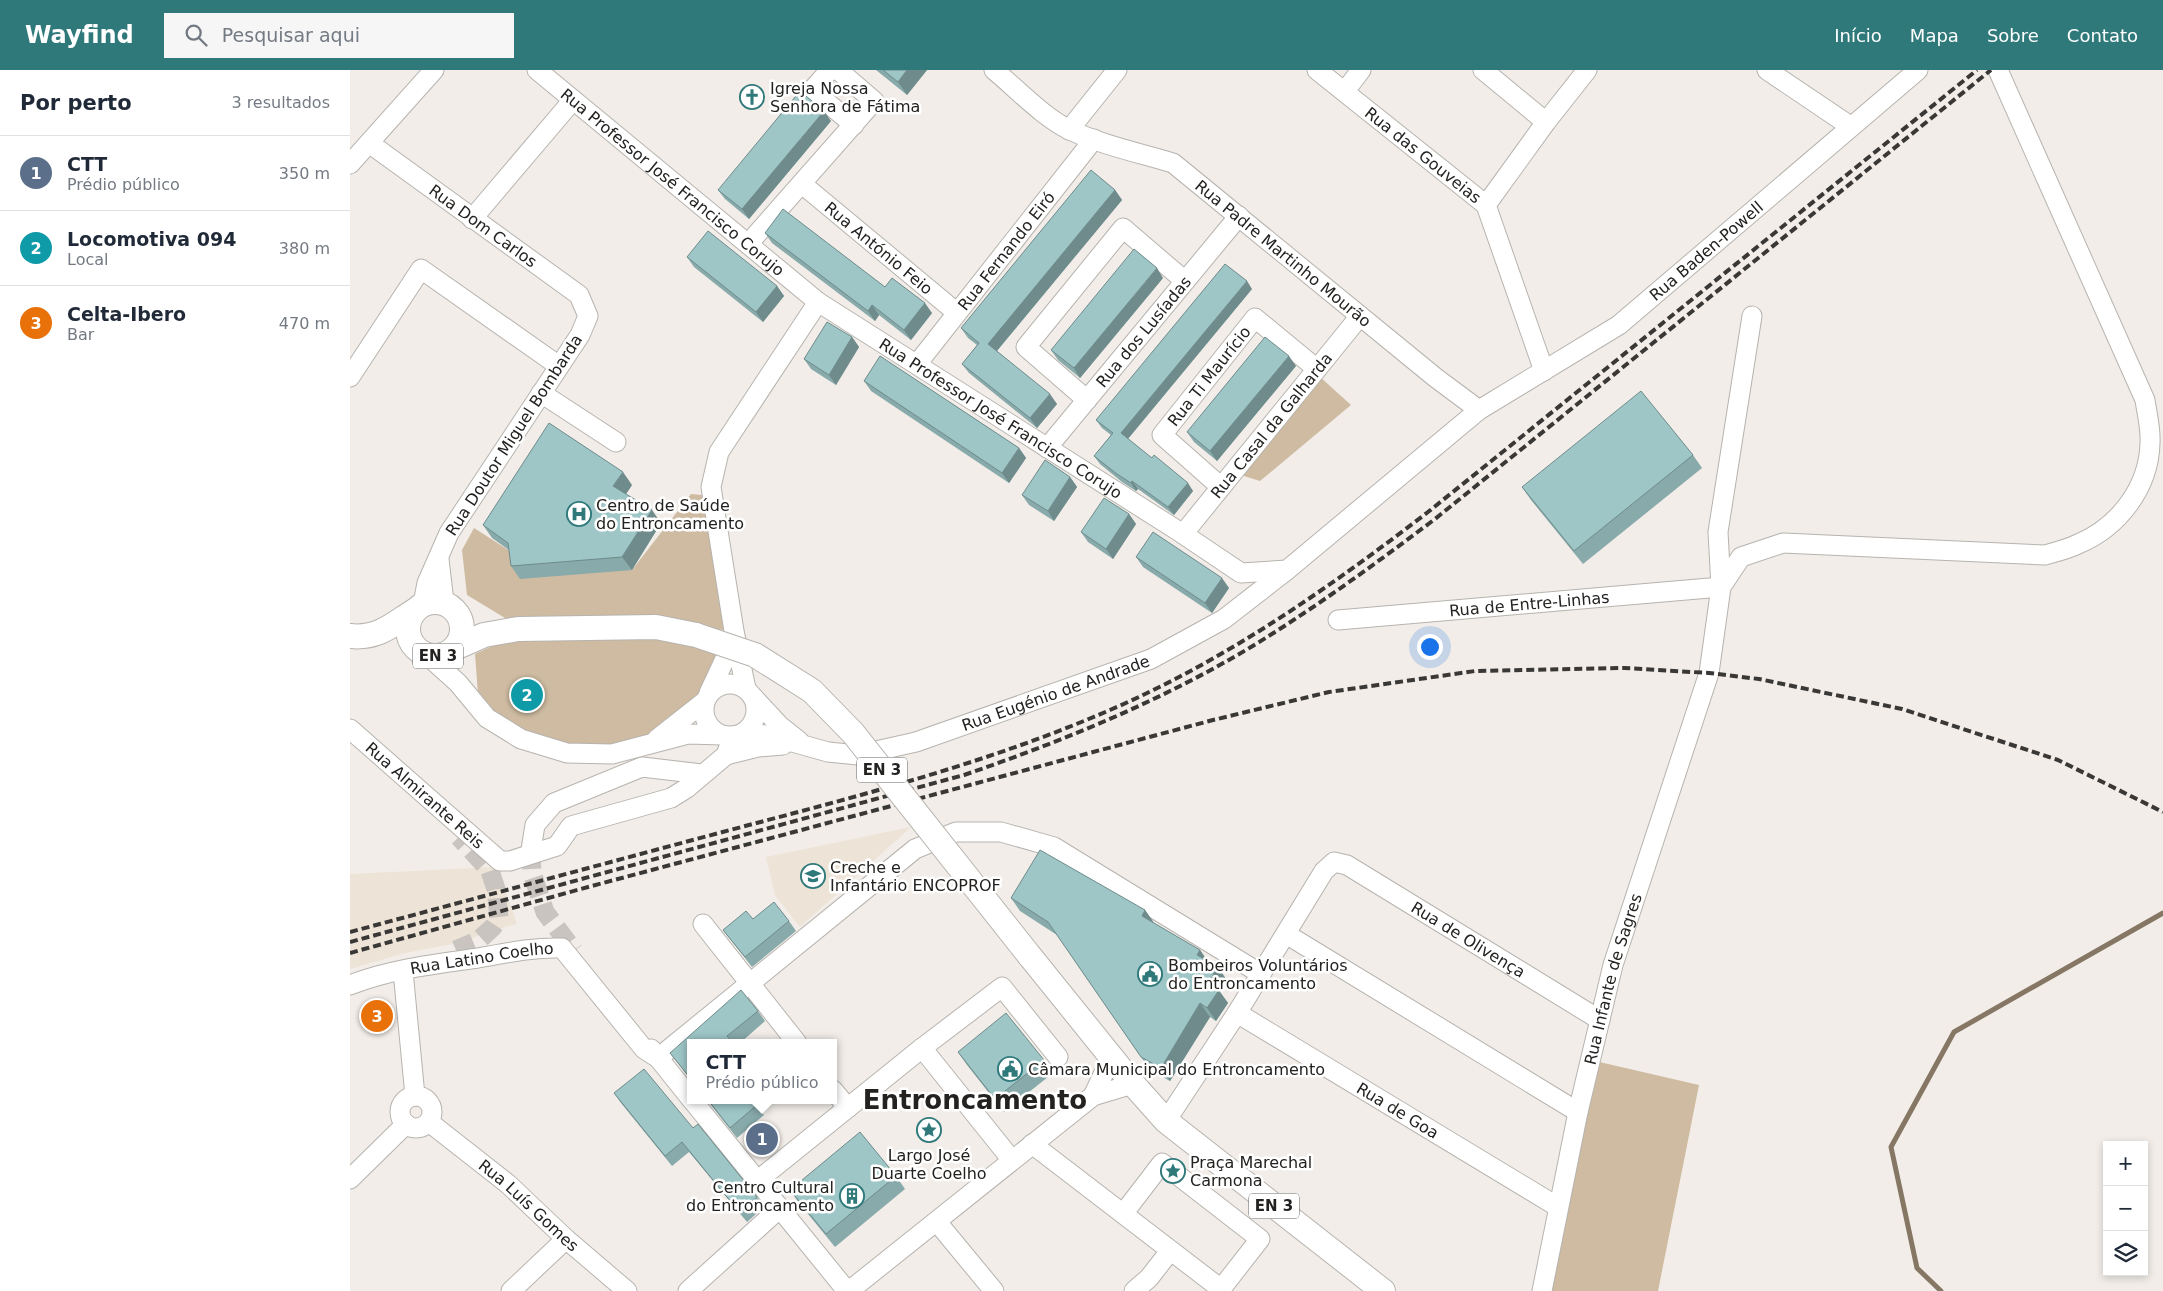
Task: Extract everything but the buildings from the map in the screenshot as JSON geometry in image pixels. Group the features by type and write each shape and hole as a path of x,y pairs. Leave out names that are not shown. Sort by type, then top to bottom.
{"main road":[{"name":"EN 3","path":"360,639 434,606 480,622 518,629"},
{"name":"EN 3","path":"434,606 460,616 463,626 462,637 437,651 411,642 408,631 409,620 434,606"},
{"name":"EN 3","path":"360,639 437,651 484,635 518,629 656,627 696,635 755,655 812,691 852,733 1133,1084 1166,1121 1383,1291"}],"street":[{"path":"350,164 434,70"},
{"name":"Rua Professor José Francisco Corujo","path":"536,70 818,302 1183,534 1241,573 1288,570"},
{"path":"830,70 812,90 854,125"},
{"path":"748,244 874,101 838,70"},
{"path":"1069,130 1118,70"},
{"name":"Rua das Gouveias","path":"1317,70 1486,205 1544,372"},
{"path":"1345,91 1361,70"},
{"path":"1483,70 1546,122"},
{"path":"1486,205 1546,122 1587,70"},
{"path":"1767,70 1850,126"},
{"name":"Rua Baden-Powell","path":"1479,410 1619,325 1850,126 1918,70"},
{"path":"1721,587 1741,557 1783,543 2045,555 2079,544 2104,529 2126,509 2146,474 2150,442 2145,400 1998,70"},
{"name":"Rua Padre Martinho Mourão","path":"1002,72 1031,102 1069,130 1118,148 1173,163 1360,316 1479,410"},
{"path":"472,219 573,100"},
{"name":"Rua Fernando Eiró","path":"917,364 1094,139"},
{"name":"Rua Dom Carlos","path":"369,143 579,295 588,316"},
{"name":"Rua António Feio","path":"802,184 956,312"},
{"name":"Rua dos Lusíadas","path":"1048,448 1239,216"},
{"path":"1087,400 1026,347 1123,228 1185,281"},
{"path":"350,377 421,269 559,366"},
{"path":"734,631 724,661 707,698 704,712 707,722 713,730 733,735 750,726 755,717 756,707 750,693 734,631 711,487 718,452 818,302"},
{"name":"Rua Doutor Miguel Bombarda","path":"434,606 427,583 449,534 580,335 588,316"},
{"name":"Rua Casal da Galharda","path":"1183,534 1360,316"},
{"path":"1721,587 1718,532 1752,316"},
{"name":"Rua Ti Maurício","path":"1221,487 1162,435 1255,318 1317,369"},
{"path":"541,393 616,442"},
{"path":"1288,570 1479,410"},
{"name":"Rua Eugénio de Andrade","path":"437,651 458,683 486,718 520,739 567,752 612,754 688,734 767,735 828,752 858,755 916,742 1016,708 1151,658 1224,619 1288,570"},
{"name":"Rua de Entre-Linhas","path":"1338,620 1721,587"},
{"name":"Rua Infante de Sagres","path":"1542,1291 1578,1112 1613,965 1709,673 1721,587"},
{"path":"650,744 707,698 717,686 727,683 737,684 750,693"},
{"name":"Rua Eugénio de Andrade","path":"750,693 780,726 802,744"},
{"name":"Rua Almirante Reis","path":"350,729 500,861 510,860 557,846 570,826 672,798 687,788 702,774"},
{"path":"531,850 535,825 554,803 642,767 702,774 726,755 733,735"},
{"name":"Rua Almirante Reis","path":"350,740 459,837"},
{"name":"Rua Eugénio de Andrade","path":"726,755 758,747 802,744"},
{"path":"687,1094 658,1058 915,849 956,832 1001,832 1054,847 1261,974"},
{"name":"Rua de Olivença","path":"1286,934 1324,871 1334,862 1347,865 1600,1020"},
{"path":"703,924 794,1039"},
{"path":"1166,1121 1286,934 1578,1112"},
{"name":"Rua Latino Coelho","path":"350,986 403,971 544,947 568,949 658,1058"},
{"name":"Rua Latino Coelho","path":"350,976 407,958 456,950"},
{"path":"403,971 415,1096"},
{"path":"757,1180 922,1048 1002,987 1058,1057"},
{"name":"Rua de Goa","path":"1237,1013 1558,1208"},
{"path":"922,1048 1011,1159"},
{"path":"1093,1096 1112,1058"},
{"path":"695,1104 848,1291 937,1222 1011,1159 1093,1096 1133,1084"},
{"path":"837,1095 848,1108"},
{"path":"421,1096 431,1104 433,1110 429,1122 418,1128 406,1124 402,1119 401,1106 409,1097 421,1096"},
{"name":"Rua Luís Gomes","path":"429,1122 508,1184 566,1239 627,1291"},
{"path":"350,1179 406,1124"},
{"path":"1032,1144 1170,1251 1221,1289 1260,1239 1162,1164 1123,1214"},
{"path":"688,1291 780,1208"},
{"path":"937,1222 994,1291"},
{"path":"511,1291 566,1239"},
{"path":"1134,1291 1149,1278 1170,1251"}],"shaded area":[{"path":"1319,376 1351,405 1260,481 1244,476 1242,468"},
{"path":"691,494 712,496 734,631 588,617 510,621 467,595 462,550 474,528 518,556 632,570"},
{"path":"509,638 672,640 719,653 711,673 697,695 647,738 597,747 541,739 493,715 478,694 475,654"},
{"name":"Creche e Infantário ENCOPROF","path":"911,827 800,927 775,895 766,857"},
{"path":"497,867 517,924 483,933 468,941 405,953 350,969 350,874"},
{"path":"1595,1061 1699,1085 1658,1291 1547,1291"}],"waterway":[{"path":"1941,1291 1917,1268 1891,1147 1954,1032 2163,913"}],"tunnel":[{"path":"456,950 479,940 493,927 499,918 496,889 490,871 459,837"},
{"path":"531,850 532,873 545,912 574,951"}],"railway":[{"path":"350,932 923,777 1064,729 1110,710 1195,669 1314,595 1428,512 1977,70"},
{"path":"350,942 964,775 1075,734 1147,702 1217,667 1322,601 1435,519 1991,70"},
{"path":"350,953 588,887 1213,720 1329,692 1475,671 1624,668 1709,673 1759,679 1902,709 2058,760 2163,812"}],"place":[{"name":"Igreja Nossa Senhora de Fátima","path":"752,97"},
{"name":"Centro de Saúde do Entroncamento","path":"579,514"},
{"name":"Locomotiva 094","path":"527,695"},
{"name":"Creche e Infantário ENCOPROF","path":"813,876"},
{"name":"Bombeiros Voluntários do Entroncamento","path":"1150,974"},
{"name":"Celta-Ibero","path":"377,1016"},
{"name":"Câmara Municipal do Entroncamento","path":"1010,1069"},
{"name":"Largo José Duarte Coelho","path":"929,1130"},
{"name":"CTT","path":"762,1139"},
{"name":"Praça Marechal Carmona","path":"1173,1171"},
{"name":"Centro Cultural do Entroncamento","path":"852,1196"}],"district":[{"name":"Entroncamento","path":"975,1100"}]}
